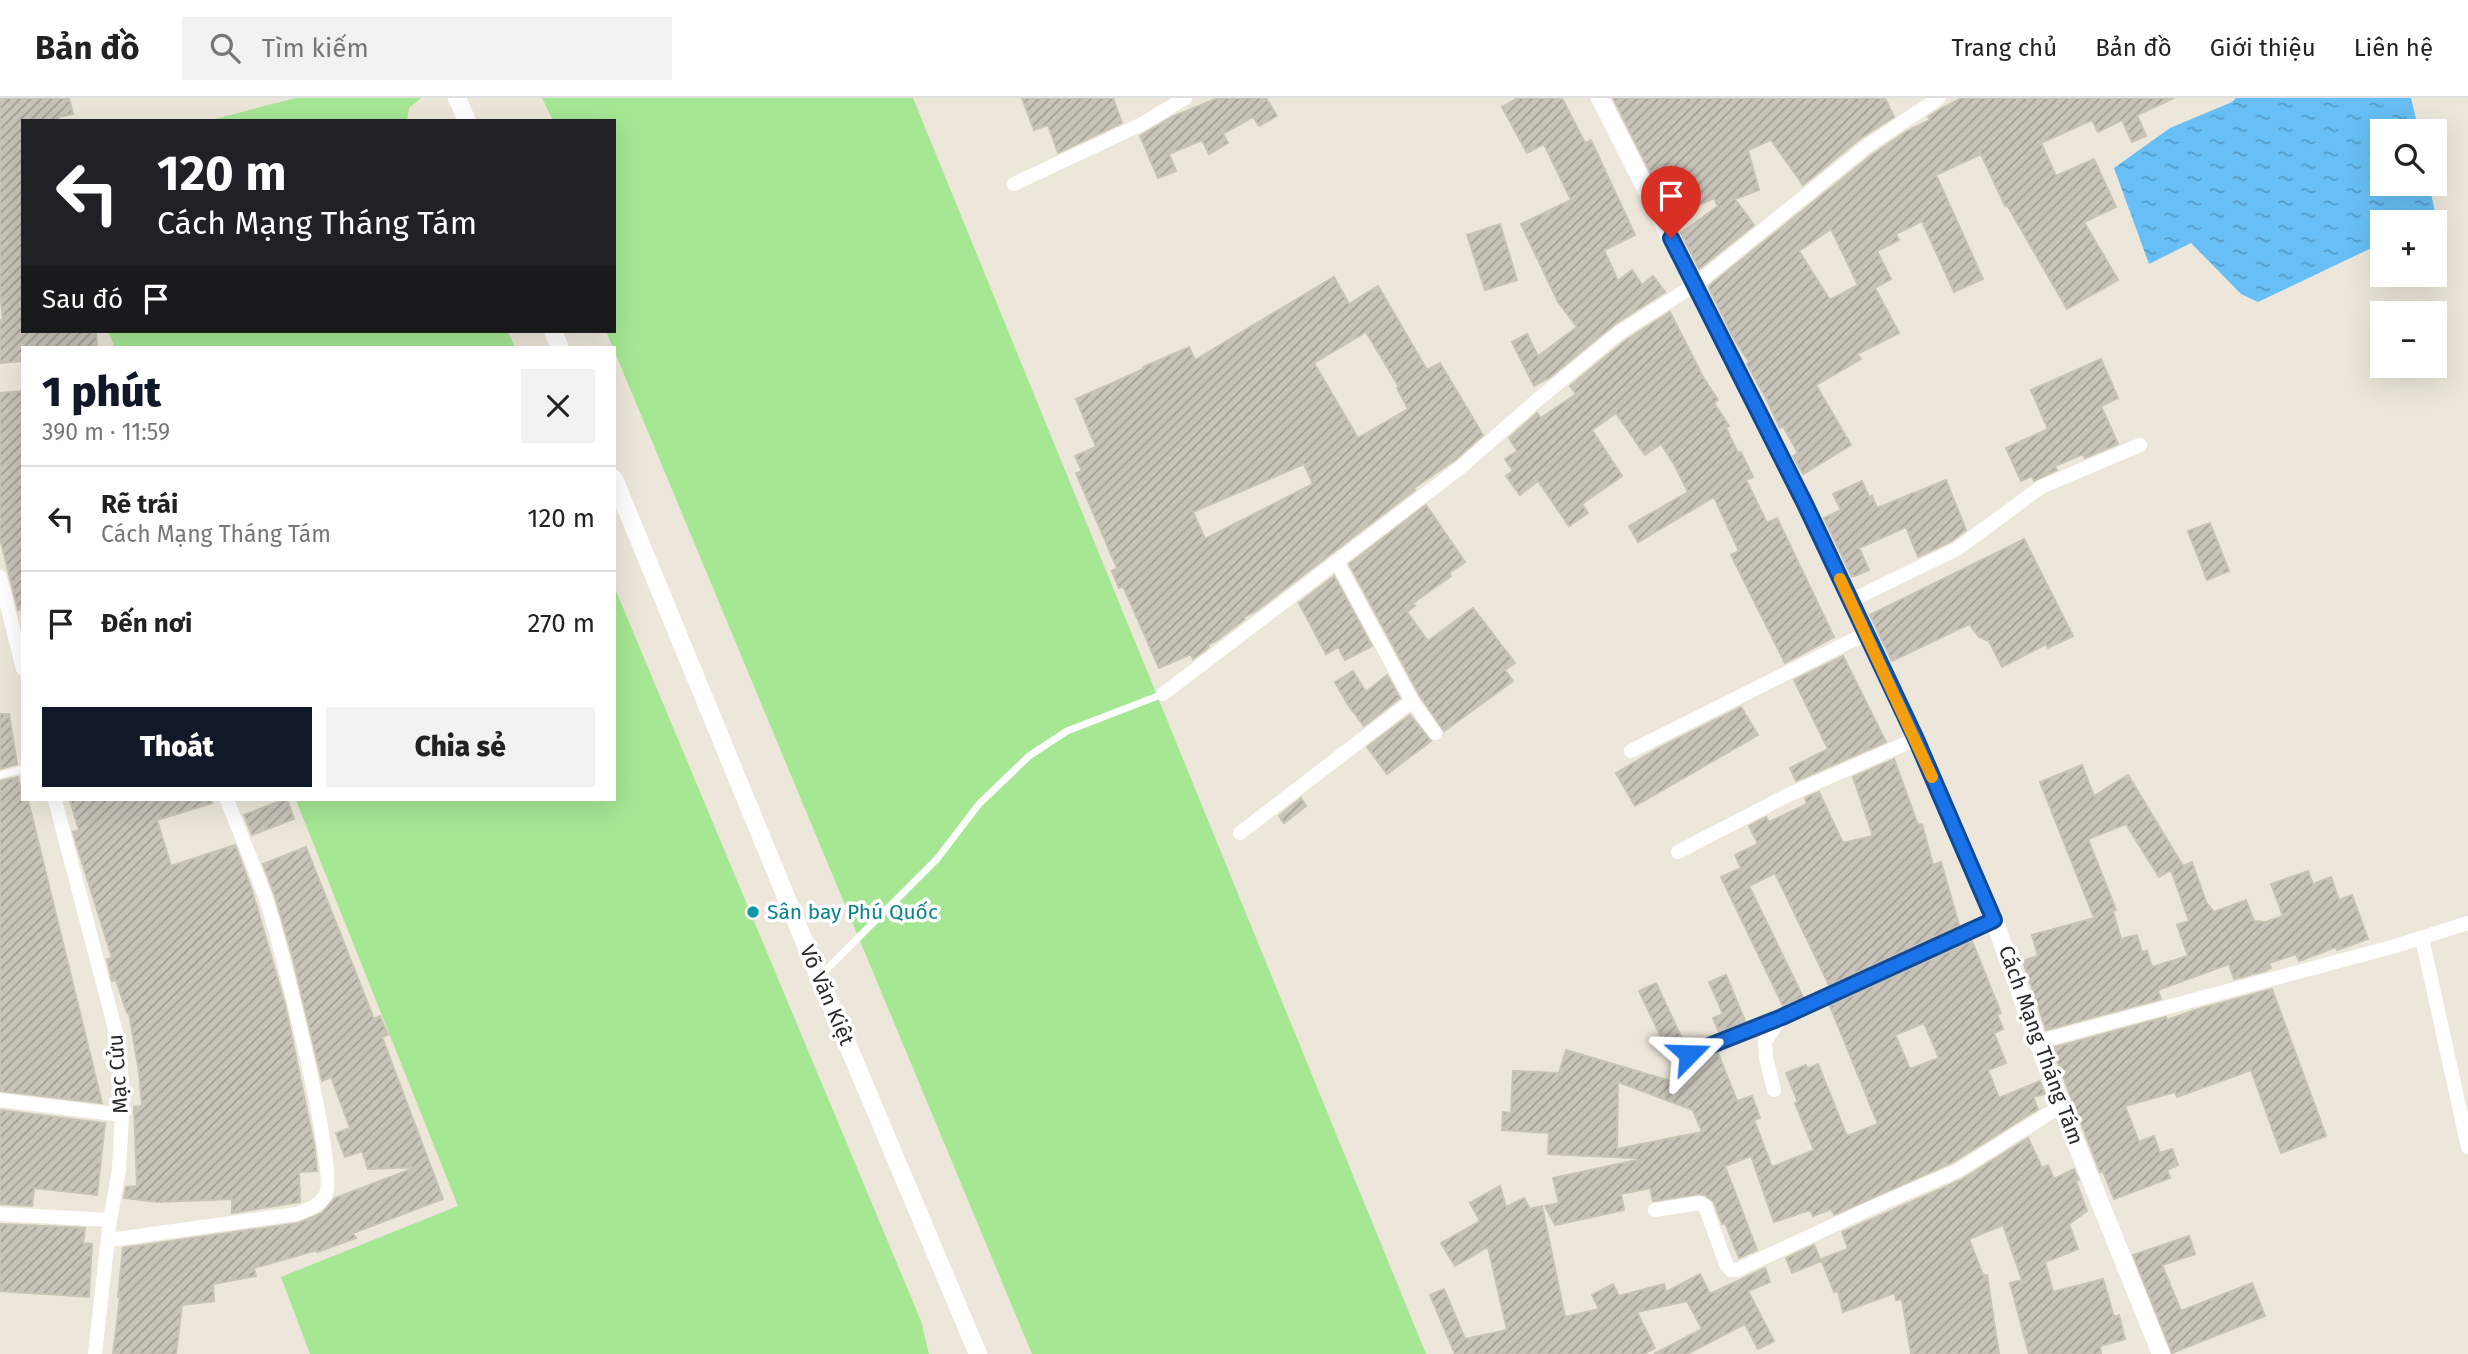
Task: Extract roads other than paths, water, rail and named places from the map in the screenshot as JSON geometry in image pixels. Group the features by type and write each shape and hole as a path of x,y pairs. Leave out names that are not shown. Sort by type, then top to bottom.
{"street":[{"path":"457,98 466,119"},
{"path":"1014,184 1143,122 1185,98"},
{"name":"Cách Mạng Tháng Tám","path":"1600,98 1805,504 1916,739 1994,920 2061,1107 2161,1354"},
{"path":"1163,694 1461,467 1620,332 1695,285 1867,146 1939,98"},
{"path":"1850,601 1956,549 2041,487 2140,445"},
{"name":"Võ Văn Kiệt","path":"616,484 978,1354"},
{"path":"1337,562 1412,701 1435,733"},
{"path":"0,577 21,661"},
{"path":"1631,751 1865,634"},
{"path":"1240,832 1412,701"},
{"path":"1678,852 1788,795 1916,739"},
{"name":"Mạc Cửu","path":"55,801 116,1033 121,1067 119,1170 110,1220 95,1354"},
{"path":"109,1240 296,1214 314,1207 326,1194 327,1167 308,1066 280,945 265,897 226,801"},
{"path":"1689,1054 1782,1017 1994,920"},
{"path":"2037,1042 2422,938 2468,923"},
{"path":"2422,938 2468,1147"},
{"path":"1774,1090 1765,1041 1782,1017"},
{"path":"0,1100 122,1115"},
{"path":"1655,1210 1700,1203 1705,1206 1726,1264 1731,1270 1737,1270 1957,1171 2061,1107"},
{"path":"0,1214 110,1220"}],"lane":[{"path":"819,977 937,859 979,804 1029,756 1067,731 1163,694"},
{"path":"0,775 21,770"}],"water":[{"path":"2236,98 2411,98 2416,119 2370,119 2370,196 2432,196 2435,210 2370,210 2370,249 2258,302 2241,294 2191,243 2149,264 2114,168 2170,128"}],"place":[{"name":"Sân bay Phú Quốc","path":"753,912"}]}
